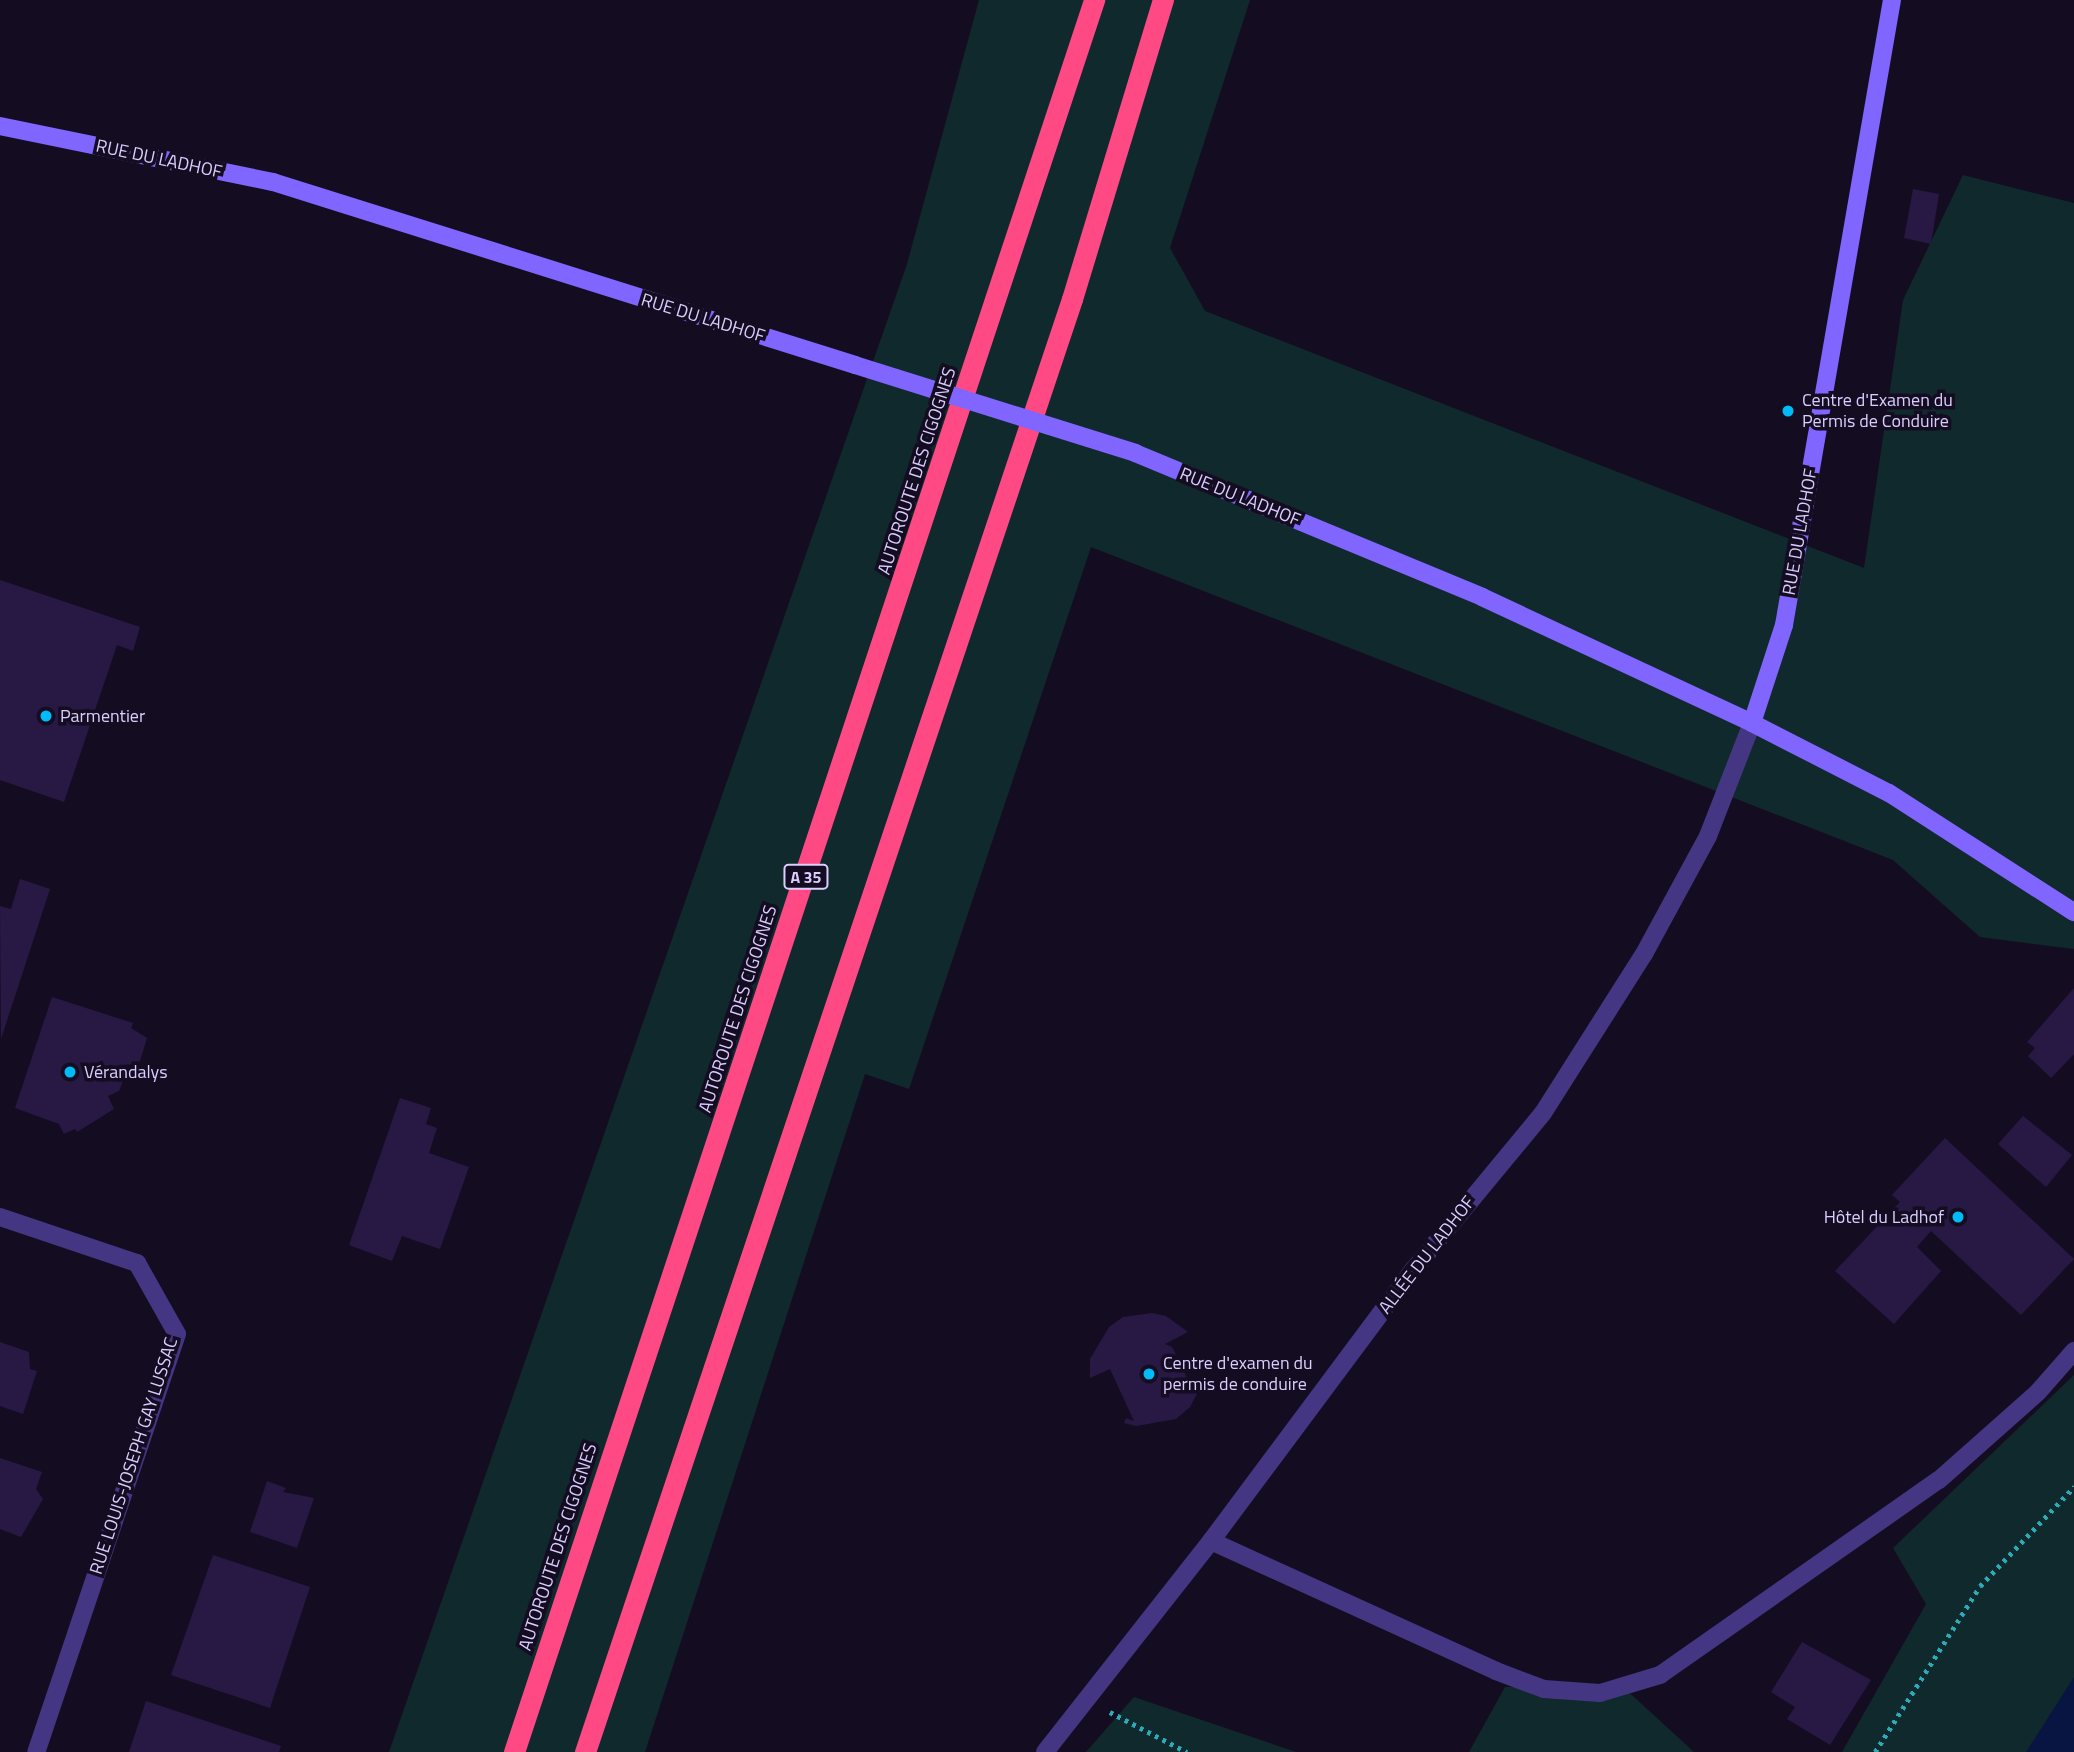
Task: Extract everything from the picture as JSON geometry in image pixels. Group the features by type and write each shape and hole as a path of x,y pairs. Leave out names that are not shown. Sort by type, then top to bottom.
{"highway":[{"name":"AUTOROUTE DES CIGOGNES","path":"514,1752 1094,0"},
{"path":"585,1752 1068,313 1163,0"}],"main road":[{"name":"RUE DU LADHOF","path":"0,126 273,182 1135,453 1482,597 1752,723 1784,625 1892,0"},
{"path":"1752,723 1889,793 2074,912"}],"street":[{"name":"ALLÉE DU LADHOF","path":"1045,1752 1211,1541 1414,1269 1542,1113 1644,954 1708,836 1752,723"},
{"name":"RUE LOUIS-JOSEPH GAY LUSSAC","path":"0,1217 137,1263 177,1334 36,1752"},
{"path":"1211,1541 1496,1671 1544,1689 1600,1693 1660,1675 1939,1480 2038,1392 2074,1351"}],"path":[{"path":"1875,1752 1980,1586 2074,1486"},
{"path":"1086,1699 1187,1752"}],"green space":[{"path":"979,0 1250,0 1170,248 1205,311 1864,568 1903,300 1963,175 2074,203 2074,949 1980,937 1893,860 1091,547 909,1089 865,1074 645,1752 389,1752 907,264"},
{"path":"2074,1375 2074,1752 1842,1752 1926,1604 1893,1548"},
{"path":"1621,1685 1694,1752 1469,1752 1505,1687"},
{"path":"1134,1697 1296,1752 1086,1752"}],"shaded area":[{"path":"2074,1677 2074,1752 2026,1752"}],"building":[{"path":"1913,189 1939,194 1931,244 1904,238"},
{"name":"Parmentier","path":"0,580 140,627 133,651 117,645 64,802 0,780"},
{"path":"20,879 50,889 1,1039 0,906 11,909"},
{"path":"2074,988 2074,1054 2051,1078 2028,1056 2035,1048 2027,1042"},
{"path":"52,997 133,1023 131,1028 147,1038 139,1064 118,1065 116,1070 124,1078 119,1091 108,1096 114,1109 77,1132 75,1129 64,1134 59,1124 15,1108"},
{"path":"400,1098 431,1108 426,1124 437,1128 429,1153 469,1167 440,1249 402,1236 392,1261 349,1245"},
{"path":"2023,1116 2072,1155 2046,1187 1998,1144"},
{"name":"Hôtel du Ladhof","path":"1945,1138 2074,1259 2021,1315 1931,1231 1917,1247 1941,1271 1894,1324 1835,1271 1900,1202 1892,1195"},
{"name":"Centre d'examen du permis de conduire","path":"1152,1313 1166,1316 1188,1332 1165,1344 1172,1347 1176,1355 1172,1361 1177,1358 1194,1392 1196,1386 1200,1388 1190,1407 1176,1419 1136,1426 1124,1423 1126,1418 1134,1421 1110,1369 1090,1378 1090,1359 1109,1327 1123,1317"},
{"path":"0,1342 29,1352 30,1369 37,1371 23,1414 0,1406"},
{"path":"0,1458 42,1472 36,1489 43,1499 21,1537 0,1529"},
{"path":"267,1481 286,1488 283,1492 314,1498 297,1548 250,1532"},
{"path":"213,1555 310,1587 270,1708 171,1675"},
{"path":"1802,1642 1871,1680 1830,1745 1787,1719 1795,1707 1771,1692"},
{"path":"146,1701 281,1746 279,1752 129,1752"}],"place":[{"name":"Centre d'Examen du Permis de Conduire","path":"1788,411"},
{"name":"Parmentier","path":"46,716"},
{"name":"Vérandalys","path":"70,1072"},
{"name":"Hôtel du Ladhof","path":"1958,1217"},
{"name":"Centre d'examen du permis de conduire","path":"1149,1374"}]}
